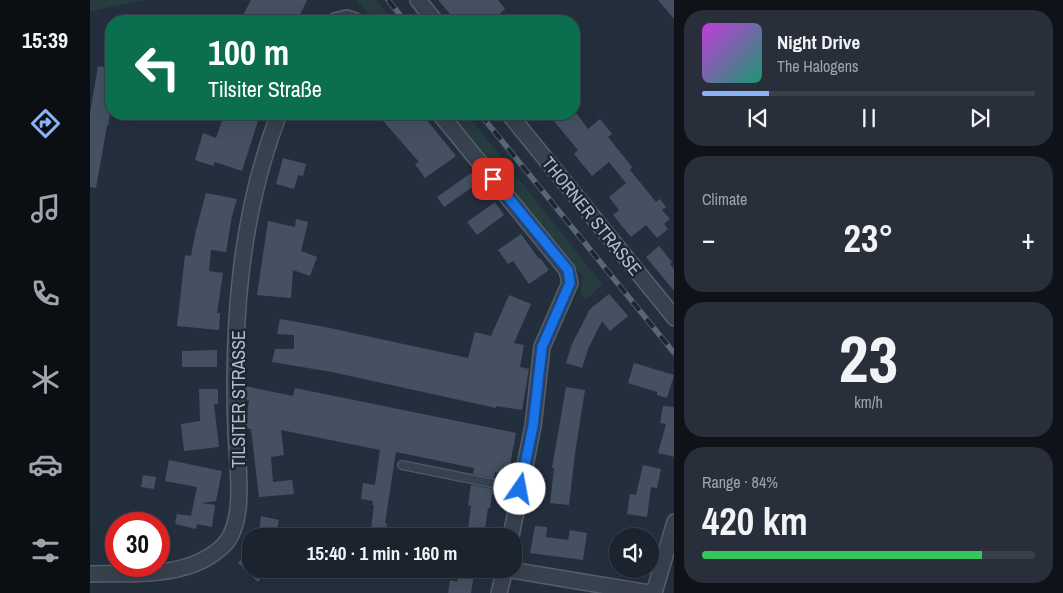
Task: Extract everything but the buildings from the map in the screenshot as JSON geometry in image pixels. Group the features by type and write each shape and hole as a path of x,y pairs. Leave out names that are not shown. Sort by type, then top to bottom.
{"street":[{"path":"418,0 430,15"},
{"name":"TILSITER STRASSE","path":"90,574 175,570 198,562 212,554 230,537 235,527 239,504 234,380 241,264 256,186 277,120"},
{"path":"445,120 568,270 570,283 542,347 533,426 513,528"},
{"name":"THORNER STRASSE","path":"515,120 674,318"},
{"path":"654,593 673,528"},
{"path":"522,572 649,593"},
{"path":"500,593 503,578"}],"lane":[{"path":"402,465 520,489"}],"green space":[{"path":"90,0 146,0 90,11"},
{"path":"356,0 376,0 388,15 370,15"},
{"path":"455,120 472,120 602,284 586,300 580,293 582,276"}],"railway":[{"path":"388,0 400,15"},
{"path":"485,120 674,353"}],"route":[{"path":"493,179 568,270 570,283 542,347 533,426 520,489"}]}
